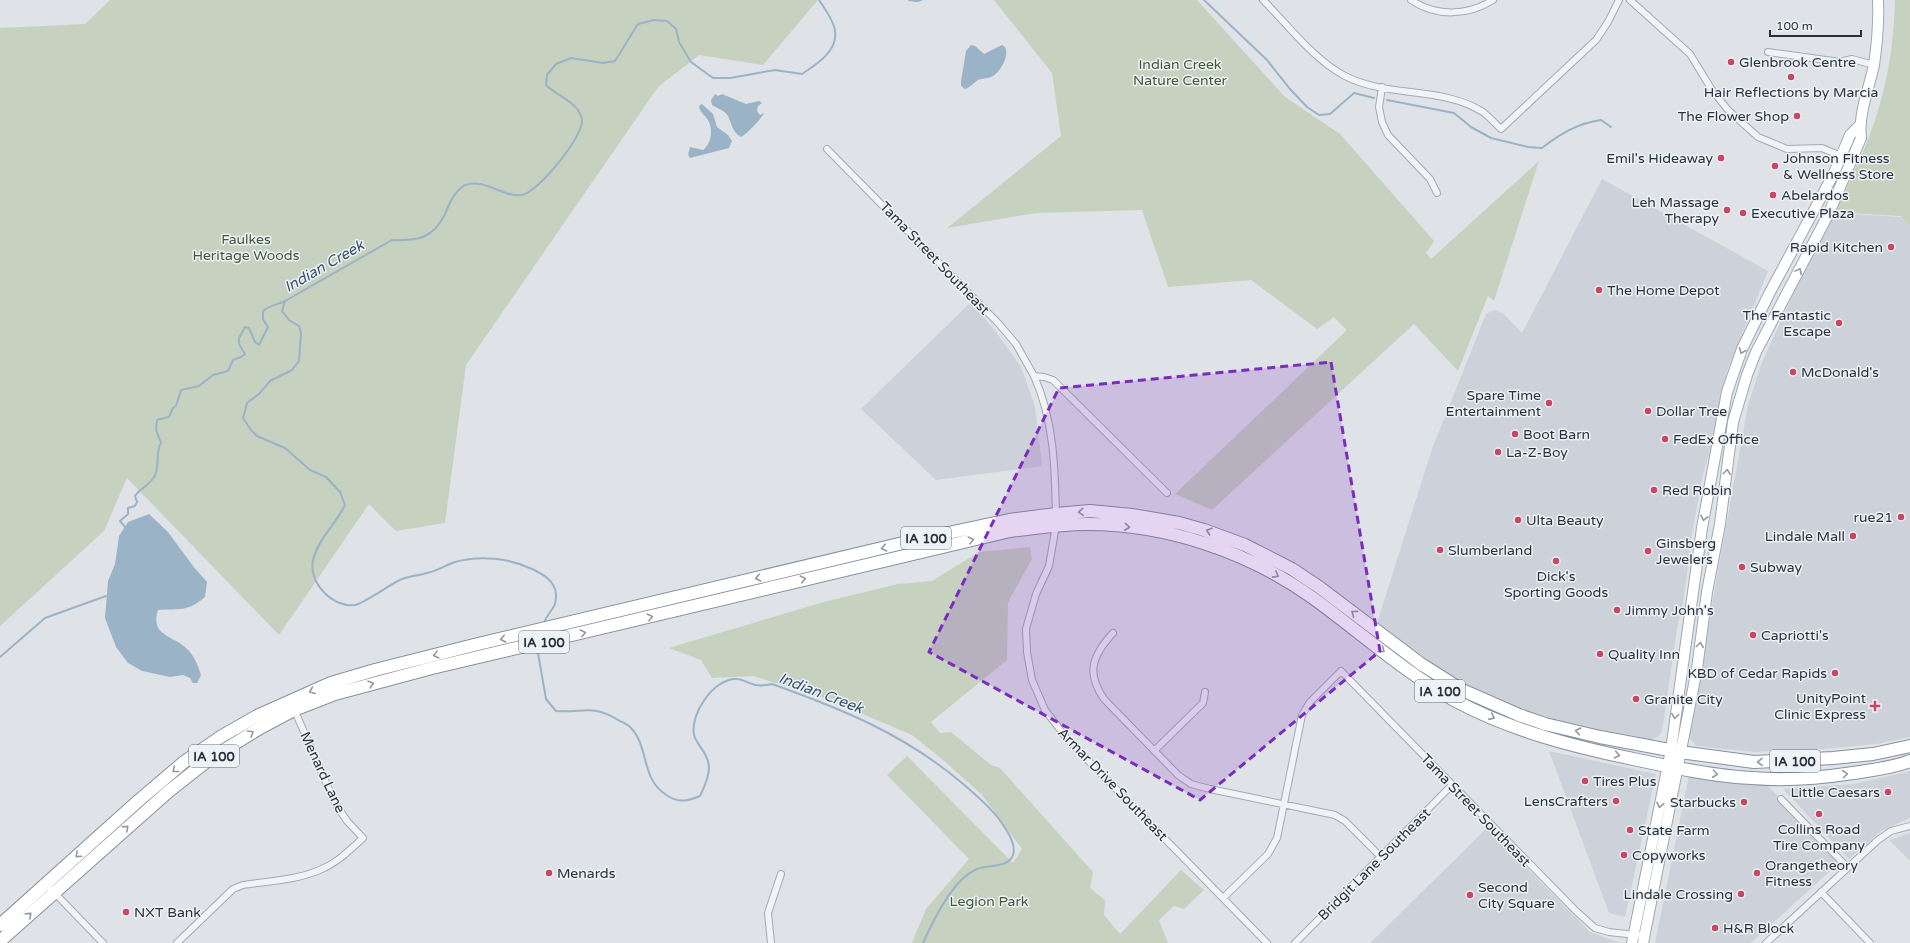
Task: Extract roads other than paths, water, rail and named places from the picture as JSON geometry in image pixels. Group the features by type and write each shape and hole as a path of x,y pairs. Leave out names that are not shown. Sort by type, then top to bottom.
{"highway":[{"name":"IA 100","path":"292,705 331,683 368,672 474,646 920,539 1009,520 1090,511 1132,515 1179,523 1246,545 1292,569 1319,586 1421,664 1462,690 1519,715 1545,724 1675,751 1754,762 1796,761 1873,754 1910,746"},
{"name":"IA 100","path":"0,941 137,802 184,762 222,736 257,716 292,705 477,658 1010,531 1056,526 1087,524 1142,529 1199,542 1230,553 1287,581 1312,597 1415,675 1455,700 1494,718 1547,737 1600,752 1672,767 1752,778 1836,776 1873,770 1910,761"},
{"name":"IA 100","path":"0,925 50,889"}],"main road":[{"path":"1675,751 1697,669 1707,592 1720,524 1733,422 1746,375 1756,352 1829,213 1861,138 1859,126 1874,65 1877,40 1878,0"},
{"path":"1644,940 1675,751 1702,528 1727,392 1737,363 1754,325 1834,173 1850,135 1859,126"},
{"path":"1633,939 1672,767"}],"street":[{"path":"1263,0 1329,66 1346,76 1382,87 1459,101 1484,113 1501,129 1596,40 1608,22 1619,0"},
{"path":"1411,0 1439,12 1453,13 1466,12 1481,7 1493,0"},
{"path":"1630,0 1690,54 1712,90 1728,110 1758,137 1787,149 1822,148 1841,156"},
{"path":"1768,52 1840,62 1852,59 1874,65"},
{"path":"1382,87 1379,107 1382,122 1388,135 1430,179 1437,193"},
{"name":"Tama Street Southeast","path":"827,149 999,324 1016,344 1034,376 1046,408 1054,451 1056,526"},
{"path":"1034,376 1053,380 1166,493"},
{"name":"Armar Drive Southeast","path":"1056,526 1049,566 1036,594 1026,629 1027,652 1032,680 1045,710 1068,740 1267,943"},
{"path":"1113,634 1096,655 1093,676 1096,688 1104,700 1178,776 1191,784 1335,815 1345,821 1381,857"},
{"name":"Tama Street Southeast","path":"1284,803 1302,715 1310,702 1341,671 1577,912 1595,928 1633,939 1644,940"},
{"path":"1154,751 1203,703 1206,692"},
{"name":"Menard Lane","path":"177,943 233,889 310,874 326,868 344,856 363,838 347,821 335,803 292,705"},
{"name":"Bridgit Lane Southeast","path":"1295,943 1452,785"},
{"path":"1781,799 1847,867"},
{"path":"1223,898 1268,854 1273,847 1277,838 1284,803"},
{"path":"1766,943 1878,840 1891,831 1910,826"},
{"path":"771,943 768,913 781,874"},
{"path":"50,889 103,943"},
{"path":"1821,892 1870,943"}],"water":[{"path":"971,45 975,46 984,54 1002,45 1005,47 1006,55 998,72 989,78 978,80 965,89 961,86 961,81 966,51"},
{"path":"715,94 718,96 722,94 746,104 759,101 762,103 758,106 757,111 760,115 764,113 754,126 741,137 734,130 727,114 712,105 711,100"},
{"path":"702,104 713,114 717,127 728,135 732,141 729,148 690,158 688,155 690,147 703,150 708,144 710,137 711,129 709,122 699,106"},
{"path":"149,514 168,532 207,582 205,597 193,606 183,609 158,610 156,619 160,630 186,648 193,657 201,675 197,683 193,683 190,678 183,675 170,677 142,671 128,663 116,647 105,618 108,581 115,564 119,536 128,522"}],"waterway":[{"name":"Indian Creek","path":"544,624 556,600 553,585 548,578 536,571 523,565 504,560 484,558 455,562 431,572 401,579 355,605 347,605 338,602 331,598 318,585 312,569 313,560 315,552 323,538 345,505 340,492 326,477 310,470 285,448 257,436 243,418 247,403 259,394 270,381 292,370 299,361 301,333 299,326 289,320 282,311 285,301 392,240 417,239 430,233 440,222 456,193 464,186 480,184 514,195 521,195 537,186 568,151 581,128 582,120 577,109 546,85 547,75 556,64 571,58 603,63 615,61 638,24 654,20 667,21 676,29 679,42 691,62 713,78 730,78 775,70 802,74 814,66 830,51 835,38 833,23 819,0"},
{"name":"Indian Creek","path":"909,0 921,0"},
{"path":"1204,0 1267,60 1290,89 1307,107 1319,115 1330,114 1354,93 1374,98"},
{"path":"1387,100 1454,113 1471,127 1491,138 1528,147 1542,148 1577,126 1593,121 1601,120 1611,127"},
{"path":"125,527 120,521 128,514 128,508 135,506 137,502 135,496 151,481 156,471 158,450 161,443 156,430 157,420 169,417 173,408 176,406 181,390 199,386 213,375 228,371 233,360 245,354 239,344 239,338 245,327 249,328 255,342 259,345 268,327 263,319 263,311 271,306 285,301"},
{"path":"0,657 45,618 106,596"},
{"name":"Indian Creek","path":"539,648 538,653 546,699 556,711 588,710 602,712 628,725 637,736 653,781 659,789 676,800 688,800 700,796 709,772 707,758 694,735 694,727 699,708 705,699 719,685 736,679 758,685 772,684 848,713 872,724 918,750 940,766 972,791 995,814 1010,836 1014,850 1013,855 1006,862 975,870 959,883 944,902 923,943"}],"place":[{"name":"Glenbrook Centre","path":"1731,62"},
{"name":"Hair Reflections by Marcia","path":"1791,77"},
{"name":"The Flower Shop","path":"1797,116"},
{"name":"Emil's Hideaway","path":"1721,158"},
{"name":"Johnson Fitness & Wellness Store","path":"1775,166"},
{"name":"Abelardos","path":"1773,195"},
{"name":"Leh Massage Therapy","path":"1727,210"},
{"name":"Executive Plaza","path":"1743,213"},
{"name":"Rapid Kitchen","path":"1891,247"},
{"name":"The Home Depot","path":"1599,290"},
{"name":"The Fantastic Escape","path":"1839,323"},
{"name":"McDonald's","path":"1793,372"},
{"name":"Spare Time Entertainment","path":"1549,403"},
{"name":"Dollar Tree","path":"1648,411"},
{"name":"Boot Barn","path":"1515,434"},
{"name":"FedEx Office","path":"1665,439"},
{"name":"La-Z-Boy","path":"1498,452"},
{"name":"Red Robin","path":"1654,490"},
{"name":"rue21","path":"1901,517"},
{"name":"Ulta Beauty","path":"1518,520"},
{"name":"Lindale Mall","path":"1853,536"},
{"name":"Slumberland","path":"1440,550"},
{"name":"Ginsberg Jewelers","path":"1648,551"},
{"name":"Dick's Sporting Goods","path":"1556,561"},
{"name":"Subway","path":"1742,567"},
{"name":"Jimmy John's","path":"1617,610"},
{"name":"Capriotti's","path":"1753,635"},
{"name":"Quality Inn","path":"1600,654"},
{"name":"KBD of Cedar Rapids","path":"1835,673"},
{"name":"Granite City","path":"1636,699"},
{"name":"UnityPoint Clinic Express","path":"1875,706"},
{"name":"Tires Plus","path":"1585,781"},
{"name":"Little Caesars","path":"1888,792"},
{"name":"LensCrafters","path":"1616,801"},
{"name":"Starbucks","path":"1744,802"},
{"name":"Collins Road Tire Company","path":"1819,814"},
{"name":"State Farm","path":"1630,830"},
{"name":"Copyworks","path":"1624,855"},
{"name":"Menards","path":"549,873"},
{"name":"Orangetheory Fitness","path":"1757,873"},
{"name":"Lindale Crossing","path":"1741,894"},
{"name":"Second City Square","path":"1470,895"},
{"name":"NXT Bank","path":"126,912"},
{"name":"H&R Block","path":"1715,928"}],"park label":[{"name":"Indian Creek Nature Center","path":"1180,72"},
{"name":"Faulkes Heritage Woods","path":"246,248"},
{"name":"Legion Park","path":"989,901"}]}
